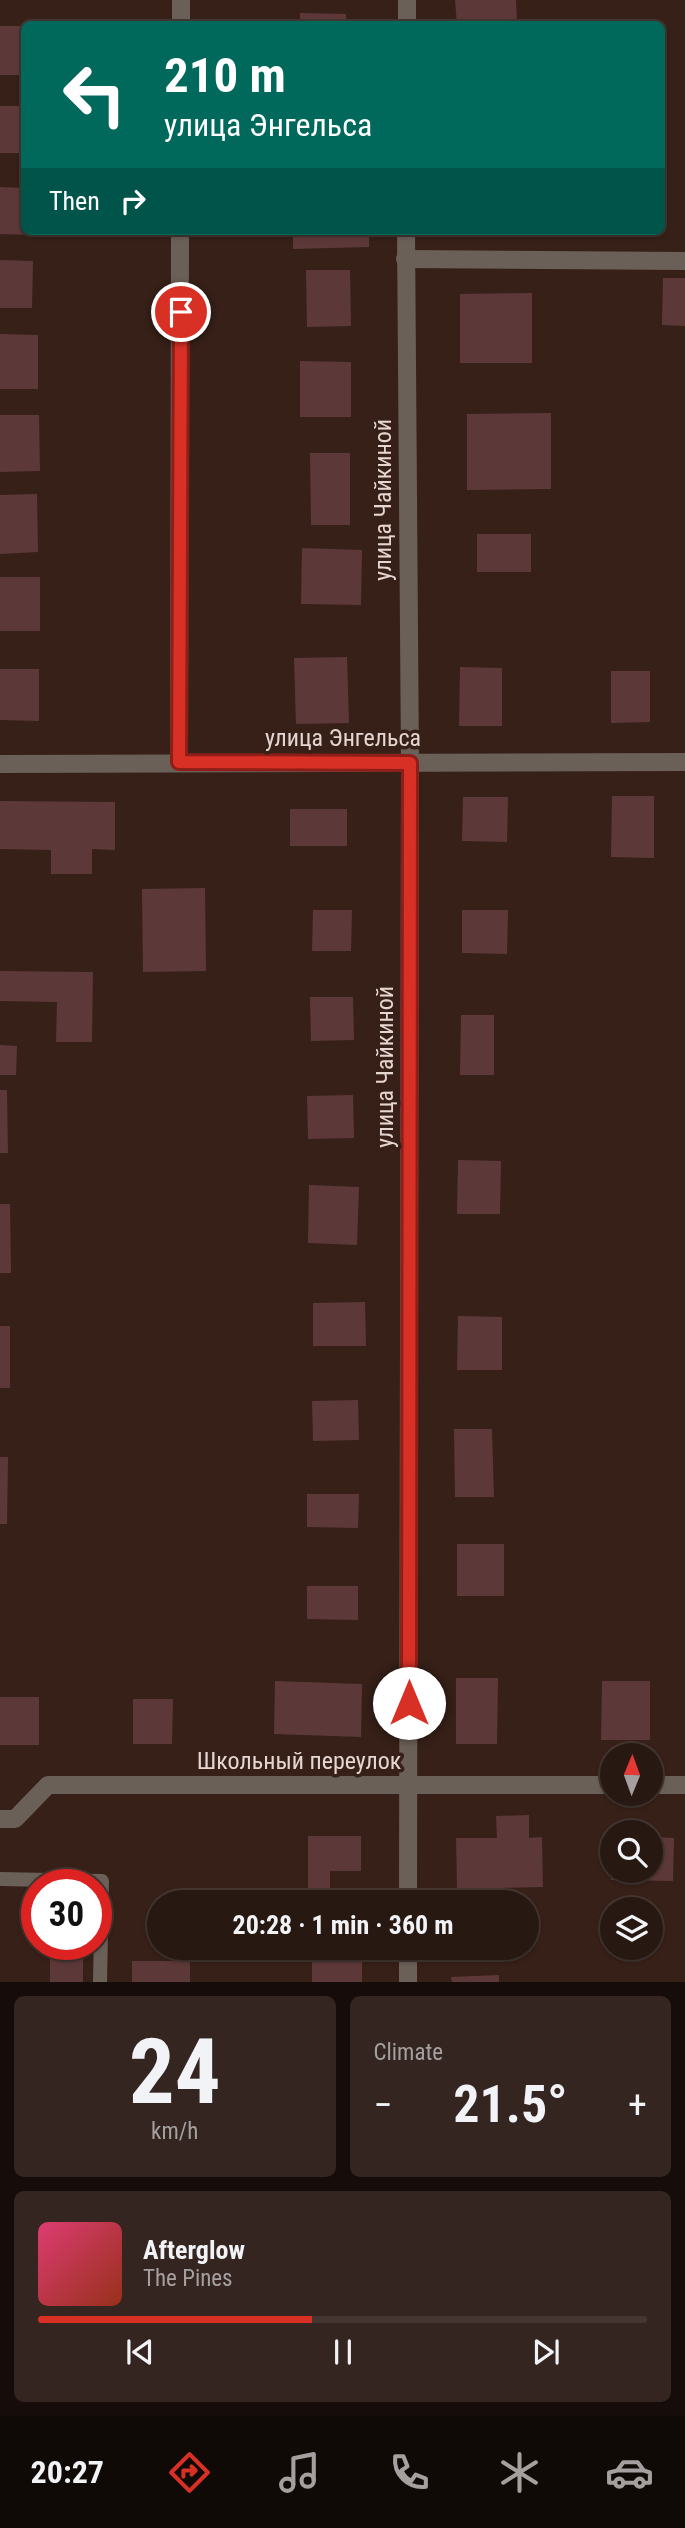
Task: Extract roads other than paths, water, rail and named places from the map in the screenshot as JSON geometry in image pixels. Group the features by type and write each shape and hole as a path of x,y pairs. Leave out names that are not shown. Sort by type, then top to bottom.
{"street":[{"path":"181,0 181,21"},
{"path":"407,0 407,21"},
{"path":"179,762 180,235"},
{"name":"улица Чайкиной","path":"405,235 410,763 408,1890"},
{"path":"405,259 685,261"},
{"name":"улица Энгельса","path":"0,764 685,762"},
{"name":"Школьный переулок","path":"0,1819 15,1819 48,1785 600,1785"},
{"path":"663,1785 685,1785"},
{"path":"408,1960 408,1982"}],"lane":[{"path":"0,1879 102,1881 100,1982"}]}
